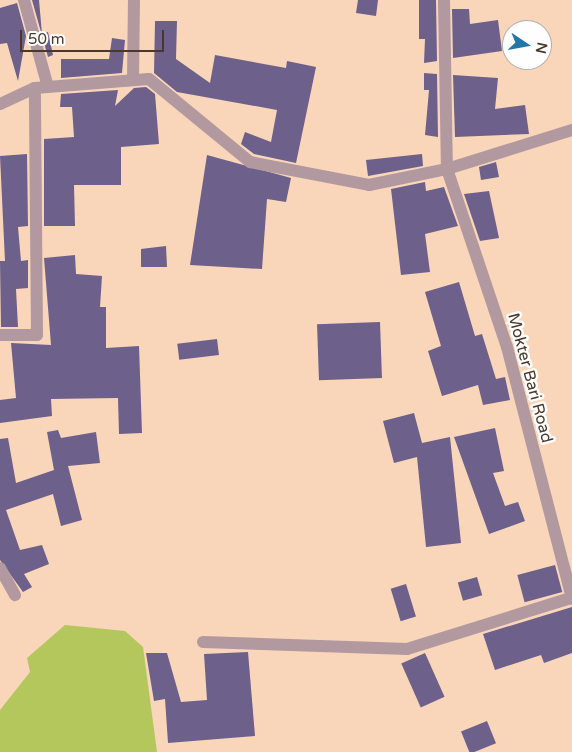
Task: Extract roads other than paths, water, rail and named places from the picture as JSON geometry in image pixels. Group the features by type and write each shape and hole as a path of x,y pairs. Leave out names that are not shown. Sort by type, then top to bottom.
{"street":[{"path":"0,335 36,335 42,87 24,0"},
{"path":"134,0 134,80"},
{"name":"Mokter Bari Road","path":"444,0 447,168 507,348 572,599"},
{"path":"0,104 42,87 149,79 250,162 368,185 447,168 572,130"},
{"path":"0,568 15,595"},
{"path":"203,642 408,649 572,599"}]}
